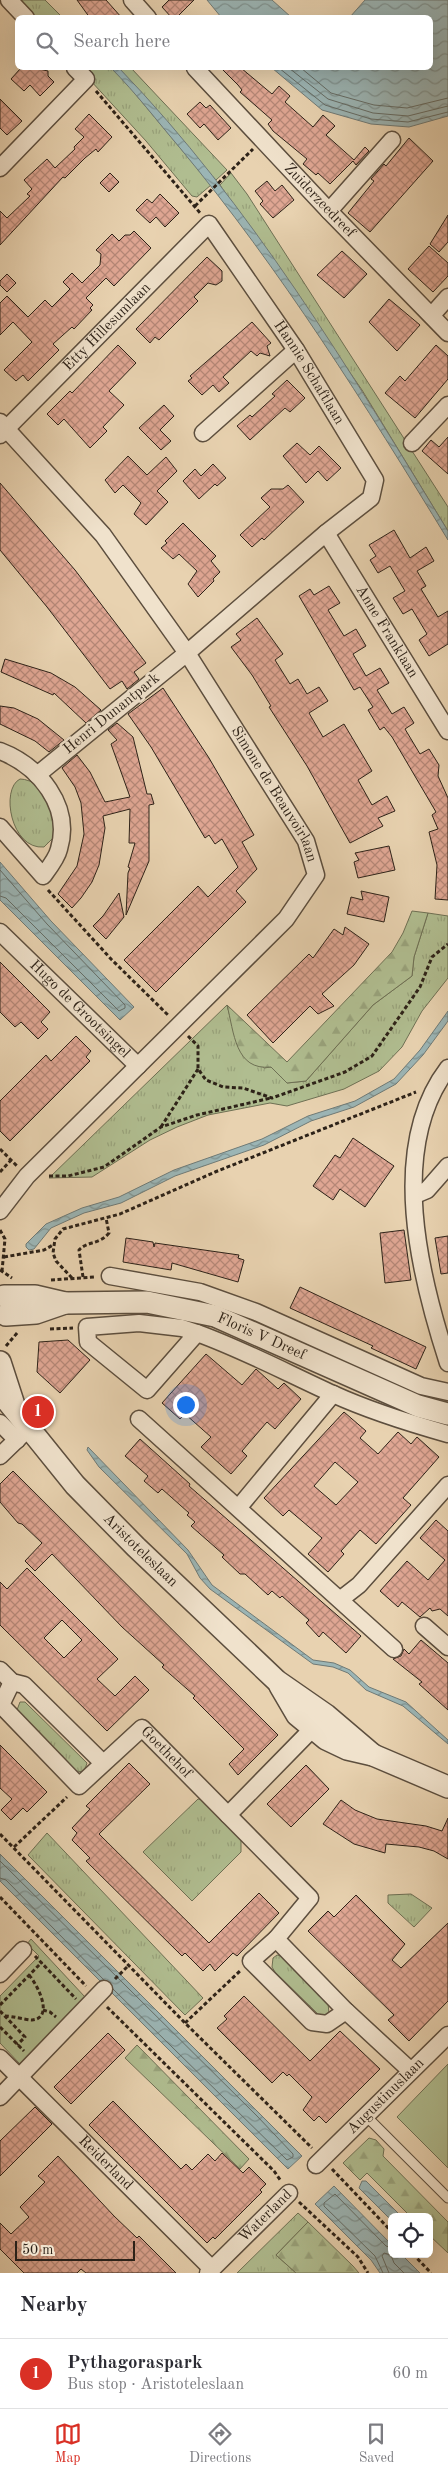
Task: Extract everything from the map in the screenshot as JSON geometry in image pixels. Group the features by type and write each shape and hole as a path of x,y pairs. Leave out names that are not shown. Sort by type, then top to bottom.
{"street":[{"path":"9,0 23,15"},
{"path":"132,0 145,15"},
{"name":"Zuiderzeedreef","path":"196,70 448,333"},
{"path":"0,168 80,73"},
{"path":"329,211 392,140"},
{"name":"Hannie Schaftlaan","path":"187,653 326,533 371,498 375,480 296,350 209,224"},
{"name":"Etty Hillesumlaan","path":"2,429 209,224"},
{"path":"432,316 448,297"},
{"path":"203,433 296,350"},
{"path":"412,443 448,405"},
{"name":"Simone de Beauvoirlaan","path":"0,1211 27,1176 286,919 316,875 306,841 187,653 103,535 2,429"},
{"name":"Anne Franklaan","path":"326,533 448,732"},
{"name":"Henri Dunantpark","path":"37,775 187,653"},
{"path":"0,751 9,754 37,775 53,793 63,828 59,851 44,876 0,827"},
{"name":"Hugo de Grootsingel","path":"0,932 138,1066"},
{"path":"448,1068 430,1098 418,1137 413,1170 415,1213 424,1277 433,1318 448,1363"},
{"path":"415,1195 427,1190 448,1166"},
{"name":"Floris V Dreef","path":"110,1276 151,1282 208,1295 256,1312 421,1386 448,1392"},
{"name":"Floris V Dreef","path":"3,1292 36,1313 65,1303 147,1302 215,1316 418,1406 448,1414"},
{"name":"Floris V Dreef","path":"87,1327 139,1323 182,1328 237,1348 333,1394 402,1422 448,1434"},
{"path":"87,1327 88,1342 148,1390 197,1333"},
{"name":"Aristoteleslaan","path":"0,1362 8,1416"},
{"name":"Aristoteleslaan","path":"0,1392 8,1416 23,1433 319,1722 373,1755 448,1787"},
{"path":"238,1507 333,1394"},
{"path":"139,1419 341,1599 394,1649"},
{"path":"0,1456 23,1433"},
{"path":"341,1599 359,1585 448,1485"},
{"path":"424,1626 448,1647"},
{"path":"0,1670 12,1682 24,1685 103,1763"},
{"path":"12,1682 1,1705 78,1786"},
{"path":"228,1815 319,1722"},
{"name":"Goethehof","path":"78,1786 142,1728 310,1898 276,1939"},
{"path":"346,2012 327,2024 312,2022 251,1962 276,1939 346,2012 411,2071"},
{"path":"0,1974 23,1950"},
{"path":"0,2097 101,1993"},
{"name":"Augustinuslaan","path":"319,2161 448,2035"},
{"name":"Reiderland","path":"0,2058 210,2271"},
{"name":"Waterland","path":"210,2271 289,2193"}],"lane":[{"path":"366,2116 448,2198"}],"path":[{"path":"80,73 209,224"},
{"path":"195,206 262,140"},
{"path":"44,876 45,887 76,922 198,1046 198,1069 161,1127"},
{"path":"0,1149 27,1176 68,1176 104,1167 161,1127 198,1114 272,1098 345,1072 372,1056 420,987 432,957 448,944"},
{"path":"198,1069 206,1080 223,1087 243,1088 272,1098"},
{"path":"72,1278 56,1262 53,1245 58,1233 63,1229 120,1214 215,1172 414,1092 430,1098"},
{"path":"0,1172 11,1160"},
{"path":"82,1277 79,1250 87,1244 103,1240 109,1233 106,1217"},
{"path":"0,1230 6,1239 3,1292"},
{"path":"4,1257 44,1250 53,1245"},
{"path":"43,1281 110,1276"},
{"path":"48,1329 87,1327"},
{"path":"14,1848 78,1786"},
{"path":"0,1834 319,2161 388,2228"},
{"path":"0,1897 101,1993 274,2171 289,2193 358,2257 368,2273"},
{"path":"0,2005 42,1962 76,1998 70,2005"},
{"path":"185,2023 251,1962"},
{"path":"119,1974 129,1965"},
{"path":"5,2016 22,2017 29,2020 35,2019 43,2013 44,2008 38,1985 30,1975"},
{"path":"0,2011 25,2037 17,2044"},
{"path":"57,2018 63,2012"},
{"path":"0,2027 35,2062"},
{"path":"417,2258 431,2273"}],"green space":[{"path":"15,0 45,0 60,15 30,15"},
{"path":"81,70 133,70 227,170 216,180 137,96 211,185 197,197 192,196 146,141"},
{"path":"231,173 247,194 448,507 448,531 362,390 220,185"},
{"path":"20,779 25,779 38,786 46,793 53,805 54,837 44,847 33,845 24,839 12,818 11,794 14,785"},
{"path":"412,911 428,913 414,957 412,976 373,1005 306,1081 287,1083 271,1067 259,1067 250,1063 243,1056 238,1048 227,1005 287,1062 392,952 403,933"},
{"path":"428,913 448,916 448,978 422,1011 402,1047 379,1071 344,1089 287,1106 270,1103 208,1115 150,1140 92,1177 49,1178 227,1005 238,1047 264,1068 271,1067 287,1083 306,1081 373,1005 412,976 414,957"},
{"path":"20,1702 25,1702 87,1763 84,1772 76,1771 21,1717 17,1710"},
{"path":"198,1799 204,1800 241,1837 241,1852 192,1901 143,1852"},
{"path":"47,1833 203,1998 185,2015 28,1855"},
{"path":"411,1894 432,1908 414,1927 388,1903 388,1895"},
{"path":"31,1939 85,1997 20,2064 0,2043 0,1996 39,1956 27,1944"},
{"path":"277,1955 281,1956 328,2003 329,2014 325,2017 319,2015 275,1972 272,1967 273,1958"},
{"path":"137,2045 249,2159 240,2169 125,2058"},
{"path":"448,2064 448,2168 397,2117"},
{"path":"369,2138 376,2140 384,2149 383,2156 448,2222 448,2253 433,2239 433,2213 407,2213 367,2173 360,2180 343,2163"},
{"path":"298,2213 308,2222 276,2255 296,2273 237,2273"},
{"path":"308,2222 359,2273 296,2273 276,2255"}],"water":[{"path":"207,0 272,0 289,15 219,15"},
{"path":"365,0 448,0 448,116 409,127 371,124 322,110 274,70 433,70 433,15 352,15"},
{"path":"113,70 121,70 167,121 212,175 255,232 335,349 448,531 448,540 353,388 287,290 217,194"},
{"path":"0,862 51,921 134,1007 120,1020 0,900"},
{"path":"448,1011 448,1021 423,1055 396,1084 354,1107 311,1121 264,1145 175,1176 121,1203 84,1213 51,1228 34,1249 29,1250 26,1247 26,1244 46,1224 82,1208 119,1197 174,1170 262,1139 308,1116 355,1101 394,1079 420,1050"},
{"path":"88,1447 188,1550 212,1585 313,1660 334,1663 350,1670 369,1687 406,1702 448,1740 448,1744 403,1706 366,1690 348,1673 333,1667 313,1664 210,1589 200,1578 187,1554 99,1467 87,1450"},
{"path":"0,1854 302,2156 288,2169 0,1881"},
{"path":"362,2181 366,2181 398,2213 388,2213 388,2217 359,2188"},
{"path":"334,2186 388,2241 388,2258 405,2258 420,2273 380,2273 371,2260 315,2204"}],"building":[{"path":"77,0 106,0 119,15 88,15"},
{"path":"169,0 194,0 179,15 169,15 162,7"},
{"path":"19,70 43,70 48,71 48,76 54,82 40,96 30,85 24,91 11,79"},
{"path":"223,70 243,70 272,94 279,86 290,96 285,102 313,127 323,115 335,126 326,135 354,160 365,147 369,151 356,165 353,161 330,184 318,173 316,175 303,164 307,159 273,131 268,124 272,120 240,92 242,90"},
{"path":"0,99 22,121 7,135 0,128"},
{"path":"200,102 206,108 210,105 231,128 218,140 204,124 200,128 187,114"},
{"path":"89,114 112,137 98,152 96,149 65,178 63,177 0,245 0,211 7,218 30,196 27,194 32,189 24,180 47,159 55,168 75,149 74,147 84,137 75,129"},
{"path":"409,138 433,161 370,232 348,213 374,181 371,179 384,164 386,166"},
{"path":"110,173 119,182 109,192 100,183"},
{"path":"267,181 275,191 282,185 294,200 273,218 260,204 263,201 255,191"},
{"path":"160,194 179,213 165,227 156,217 150,223 136,210 147,199 152,203"},
{"path":"448,215 448,242 439,252 430,244"},
{"path":"134,231 151,248 114,286 106,278 86,298 93,305 90,308 92,310 74,329 72,327 53,344 59,350 28,381 23,375 16,381 4,370 32,342 13,322 0,335 0,303 7,296 28,317 45,300 52,307 70,289 63,282 72,273 82,283 100,265 101,254 96,250 112,234 119,241 125,235 130,235"},
{"path":"429,246 448,263 448,276 433,292 408,269"},
{"path":"342,251 367,274 344,298 317,275"},
{"path":"207,257 222,271 222,281 216,285 208,283 194,297 198,301 159,340 155,337 150,343 136,329"},
{"path":"7,274 16,283 7,292 0,285 0,281"},
{"path":"389,299 420,325 397,351 369,322"},
{"path":"252,322 271,343 267,346 270,356 260,353 257,356 251,351 223,377 229,383 219,392 213,385 202,395 188,381 192,378 190,376"},
{"path":"118,345 136,363 109,391 124,405 103,427 107,431 90,448 64,419 58,425 47,414 70,391 72,393"},
{"path":"436,345 448,356 448,379 415,418 385,393 400,376 405,381"},
{"path":"287,380 305,398 290,412 285,408 250,440 237,426 250,415 252,417 275,396 272,394"},
{"path":"164,405 174,416 160,430 171,441 161,450 139,428"},
{"path":"448,437 448,474 422,451 431,440 439,447"},
{"path":"297,443 310,455 319,446 341,468 327,481 318,471 306,483 283,456"},
{"path":"128,456 147,475 166,457 177,471 157,491 168,502 146,525 134,514 141,503 123,485 115,493 105,480"},
{"path":"213,464 226,478 217,486 215,484 199,499 183,481 195,469 201,476"},
{"path":"0,483 75,570 146,663 134,672 139,679 127,689 122,681 110,689 0,550"},
{"path":"288,485 304,502 264,540 262,538 252,547 240,535 270,507 261,498 271,489 283,489"},
{"path":"183,523 216,556 211,561 220,572 198,597 188,584 197,571 179,554 173,559 161,548 167,543 165,541"},
{"path":"394,530 410,558 426,547 434,561 417,571 426,586 421,589 438,617 448,611 448,644 429,656 419,640 427,634 412,609 403,614 393,598 405,591 390,566 378,573 370,560 376,556 369,545"},
{"path":"329,586 340,603 328,610 344,636 356,629 366,646 353,654 366,676 380,668 389,683 377,690 392,714 404,707 414,723 405,729 420,754 429,749 439,765 438,776 448,798 448,900 435,899 437,865 429,832 438,829 432,815 436,812 392,737 384,727 380,730 368,710 373,707 360,687 354,690 299,596 310,589 314,595"},
{"path":"257,618 283,654 275,660 290,684 298,679 307,694 319,687 328,701 309,713 323,737 344,724 372,771 358,780 372,805 387,796 395,811 378,818 383,826 350,843 307,766 269,707 271,706 252,675 231,647 241,640 236,634"},
{"path":"5,659 51,673 75,687 101,710 86,723 54,693 53,695 1,672"},
{"path":"163,688 209,758 254,835 242,842 257,869 236,891 246,902 156,992 124,960 198,886 208,897 238,867 222,839 215,844 209,835 205,838 151,747 128,714"},
{"path":"0,706 14,708 38,719 64,740 49,752 35,741 0,724"},
{"path":"117,723 133,737 147,794 151,794 154,804 149,805 149,861 126,915 128,873 130,868 128,867 135,843 129,843 130,809 103,816 105,828 99,865 92,882 81,898 72,908 58,894 77,866 84,834 81,803 75,787 62,768 77,755 90,772 105,802 130,797 111,744 117,740 108,730"},
{"path":"389,846 395,870 358,878 354,862 359,860 355,853"},
{"path":"361,891 389,897 384,922 347,914 351,897 363,900"},
{"path":"119,893 124,917 106,939 93,926 103,916"},
{"path":"345,927 369,944 354,965 322,994 334,1006 318,1014 310,1006 273,1043 247,1015 309,954 313,958 334,929 343,935"},
{"path":"0,962 50,1012 41,1022 48,1029 38,1039 21,1022 15,1027 0,1012"},
{"path":"76,1036 91,1051 86,1057 90,1061 10,1141 0,1131 0,1101 46,1055 51,1061"},
{"path":"353,1138 394,1166 365,1207 340,1189 333,1200 313,1186 335,1155 340,1158"},
{"path":"404,1230 411,1280 385,1283 380,1233"},
{"path":"448,1236 448,1273 441,1274 435,1238"},
{"path":"126,1238 153,1242 154,1247 155,1243 239,1255 238,1258 244,1260 238,1282 172,1263 171,1270 123,1262"},
{"path":"300,1287 426,1347 416,1369 371,1348 373,1346 290,1308"},
{"path":"68,1340 90,1360 60,1393 37,1372 39,1342"},
{"path":"206,1354 242,1385 256,1369 278,1389 284,1383 301,1399 275,1429 267,1422 242,1451 247,1456 231,1474 201,1447 211,1437 185,1414 180,1419 162,1403"},
{"path":"344,1412 366,1431 360,1438 378,1454 398,1432 411,1444 417,1437 439,1457 403,1498 411,1505 376,1544 360,1530 341,1551 344,1554 328,1572 308,1554 322,1538 289,1510 283,1516 264,1498","holes":["335,1462 358,1482 336,1505 314,1486"]},
{"path":"140,1439 190,1484 189,1486 361,1636 346,1653 323,1632 319,1637 306,1623 309,1620 282,1596 280,1598 272,1591 268,1595 245,1574 240,1574 222,1557 224,1555 191,1526 195,1522 187,1515 189,1513 162,1489 158,1493 144,1481 148,1476 125,1456"},
{"path":"13,1471 278,1735 238,1775 229,1764 244,1749 193,1698 195,1696 162,1667 164,1665 122,1627 52,1554 35,1571 25,1561 42,1543 22,1524 18,1523 0,1502 0,1484"},
{"path":"436,1520 448,1531 448,1616 440,1609 432,1611 430,1608 420,1617 402,1602 398,1607 380,1591 407,1561 428,1580 445,1560 420,1538"},
{"path":"27,1568 118,1659 97,1679 115,1696 135,1676 149,1690 107,1731 0,1625 0,1582 7,1589","holes":["62,1620 82,1640 64,1658 44,1638"]},
{"path":"421,1640 448,1663 448,1710 419,1684 422,1682 393,1659 401,1656 404,1649 409,1654"},
{"path":"0,1745 47,1792 27,1812 23,1808 11,1820 1,1810 12,1799 0,1788"},
{"path":"129,1763 150,1784 99,1834 209,1943 259,1893 279,1913 237,1956 233,1953 215,1971 210,1964 203,1971 185,1953 182,1956 86,1861 90,1858 72,1840 77,1833 72,1828 90,1809 86,1806"},
{"path":"306,1765 329,1789 291,1827 267,1804"},
{"path":"341,1800 355,1810 377,1819 426,1826 442,1831 448,1818 448,1859 434,1851 419,1847 386,1844 385,1853 354,1844 323,1824"},
{"path":"356,1895 405,1944 392,1960 401,1968 448,1923 448,2001 409,2041 388,2020 394,2015 308,1931 328,1911 334,1917"},
{"path":"244,1996 310,2061 340,2031 380,2069 326,2123 319,2116 314,2121 303,2110 312,2097 289,2074 287,2076 283,2072 272,2083 217,2028 227,2019 224,2016"},
{"path":"108,2033 125,2050 71,2104 54,2087"},
{"path":"113,2101 181,2169 186,2164 192,2170 208,2154 215,2161 222,2153 243,2173 249,2167 266,2184 260,2190 262,2192 215,2239 213,2237 207,2243 89,2125"},
{"path":"35,2107 52,2124 0,2176 0,2141"},
{"path":"58,2156 114,2216 137,2238 139,2236 176,2273 86,2273 81,2269 77,2273 24,2273 0,2249 0,2223 11,2234 29,2217 20,2207 45,2182 38,2176"}],"place":[{"name":"Pythagoraspark","path":"38,1412"}]}
